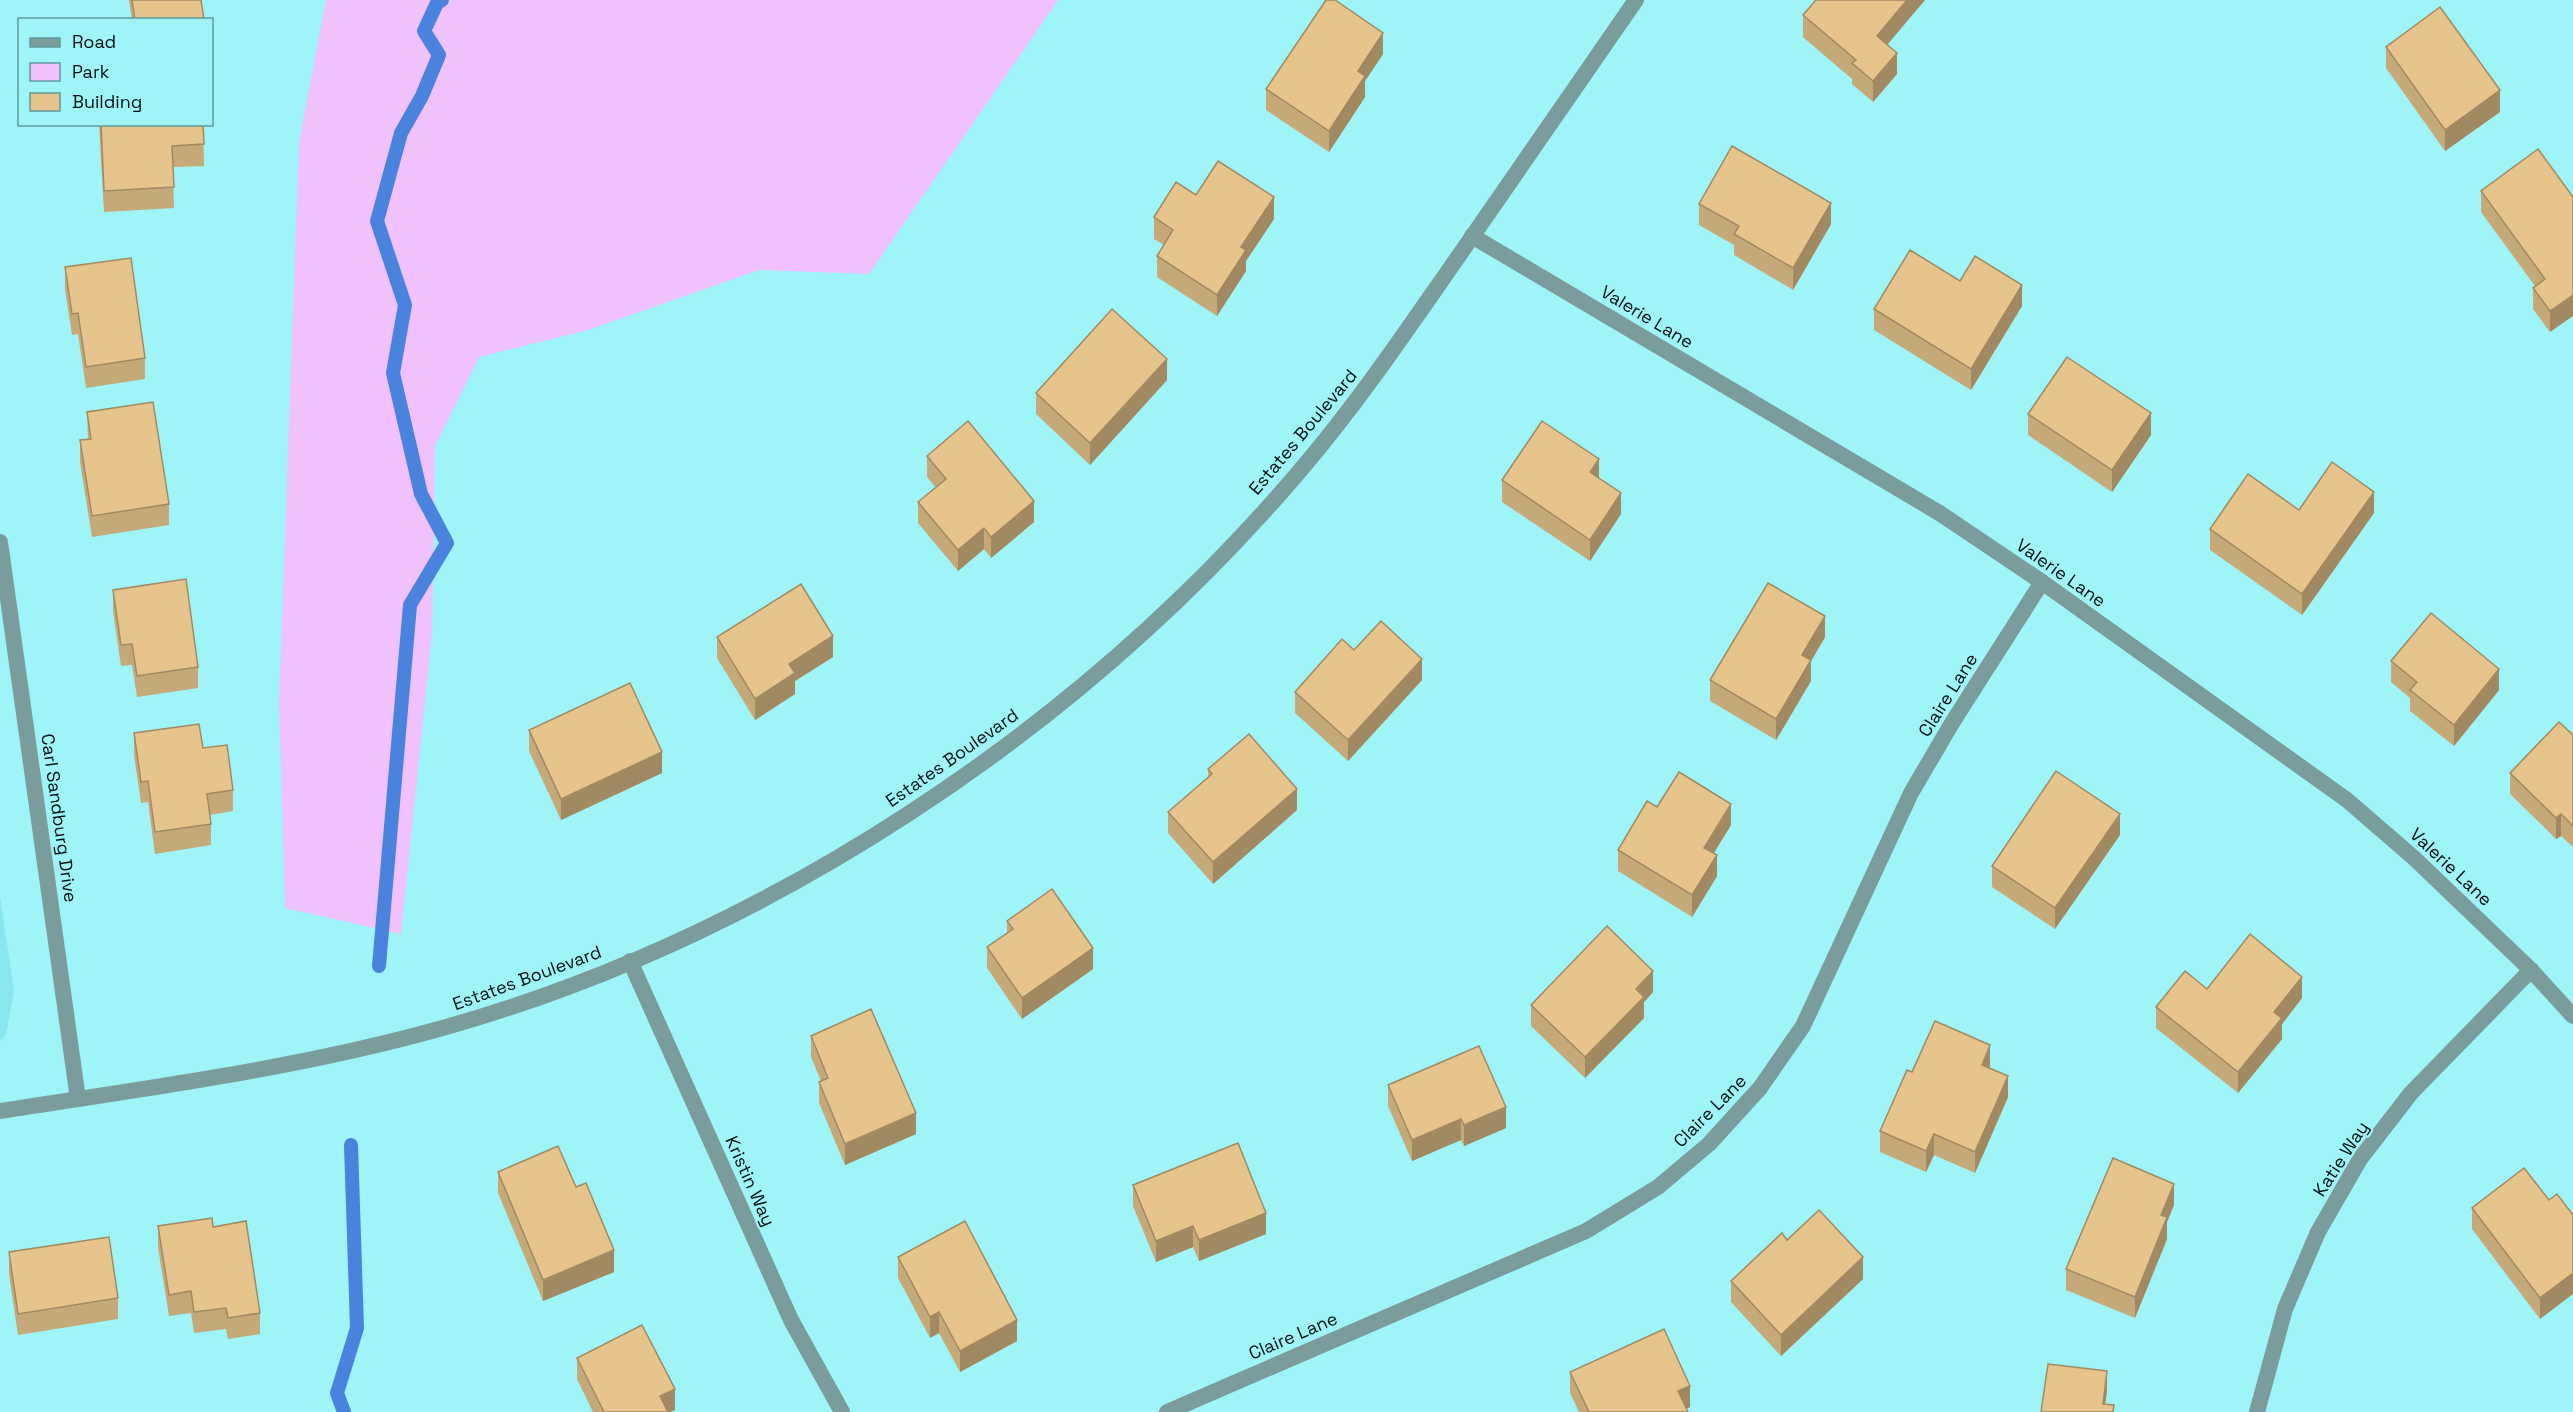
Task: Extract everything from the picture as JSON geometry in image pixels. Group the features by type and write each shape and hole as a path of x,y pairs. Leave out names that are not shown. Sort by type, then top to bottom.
{"street":[{"name":"Estates Boulevard","path":"0,1111 321,1059 442,1028 561,989 630,961 762,900 897,821 1001,751 1099,673 1213,566 1298,473 1376,375 1636,0"},
{"name":"Valerie Lane","path":"1472,236 1931,508 2042,582 2347,800 2414,858 2530,970 2573,1016"},
{"name":"Carl Sandburg Drive","path":"0,542 78,1099"},
{"name":"Claire Lane","path":"1167,1412 1586,1231 1658,1186 1708,1144 1760,1088 1803,1026 1911,794 1952,723 2042,582"},
{"name":"Kristin Way","path":"630,961 791,1320 842,1412"},
{"name":"Katie Way","path":"2257,1412 2285,1309 2318,1232 2360,1159 2411,1093 2530,970"}],"shaded area":[{"path":"0,897 14,991 6,1035 0,1041"}],"green space":[{"path":"326,0 1058,0 869,274 759,270 588,330 479,357 435,446 432,633 401,934 285,908 279,703 299,142"}],"building":[{"path":"132,0 201,0 204,18 135,18"},
{"path":"1326,0 1335,0 1383,33 1358,71 1365,76 1329,131 1266,89"},
{"path":"1816,0 1907,0 1877,36 1897,53 1873,81 1852,63 1856,60 1803,15"},
{"path":"2440,7 2500,90 2445,130 2386,47"},
{"path":"101,126 203,126 204,144 172,146 174,187 104,191"},
{"path":"1732,146 1831,203 1793,268 1734,234 1739,226 1699,204"},
{"path":"2538,149 2573,197 2573,295 2550,311 2533,288 2545,279 2481,191"},
{"path":"1218,161 1274,197 1241,247 1246,250 1217,295 1157,256 1173,230 1154,217 1176,182 1196,195"},
{"path":"1910,250 1960,281 1975,256 2022,285 1971,369 1874,309"},
{"path":"131,258 145,358 86,367 78,313 72,314 65,267"},
{"path":"1112,309 1167,359 1090,443 1036,393"},
{"path":"2067,357 2151,413 2112,470 2028,414"},
{"path":"153,402 169,504 92,516 80,440 91,439 87,412"},
{"path":"968,421 1034,501 991,537 984,528 958,550 918,502 946,479 927,456"},
{"path":"1542,421 1599,459 1590,472 1621,493 1590,540 1502,480"},
{"path":"2332,462 2374,492 2302,594 2210,529 2248,474 2299,510"},
{"path":"186,579 198,667 137,676 132,644 121,645 113,590"},
{"path":"1768,583 1825,616 1802,655 1811,660 1776,719 1710,680"},
{"path":"801,584 833,636 789,664 795,673 755,699 717,637"},
{"path":"2431,613 2499,669 2454,725 2410,690 2417,682 2391,661"},
{"path":"1381,621 1422,659 1348,740 1295,692 1342,639 1354,650"},
{"path":"630,683 662,752 561,799 529,730"},
{"path":"2559,722 2573,735 2573,826 2561,814 2556,818 2510,773"},
{"path":"199,724 203,748 227,745 233,790 207,794 211,824 155,832 148,781 141,782 134,733"},
{"path":"1249,734 1297,789 1213,862 1168,812 1212,774 1208,769"},
{"path":"2056,771 2120,814 2055,908 1992,866"},
{"path":"1679,772 1731,804 1704,848 1717,855 1692,895 1618,850 1647,801 1657,807"},
{"path":"1052,889 1093,948 1022,998 987,947 1013,929 1007,921"},
{"path":"1607,926 1653,971 1636,989 1644,997 1585,1057 1531,1005"},
{"path":"2250,934 2302,977 2274,1012 2282,1018 2238,1072 2156,1007 2185,971 2207,989"},
{"path":"871,1009 916,1113 845,1144 819,1082 828,1078 811,1036"},
{"path":"1935,1021 1990,1045 1982,1065 2008,1076 1975,1152 1934,1134 1926,1151 1880,1131 1907,1070 1912,1072"},
{"path":"1479,1046 1506,1107 1464,1125 1461,1119 1412,1140 1388,1085"},
{"path":"1238,1143 1266,1213 1199,1240 1193,1226 1156,1241 1133,1185"},
{"path":"558,1146 576,1187 586,1183 614,1250 543,1280 498,1172"},
{"path":"2113,1158 2174,1184 2161,1215 2167,1217 2135,1297 2066,1269"},
{"path":"2524,1168 2549,1200 2557,1194 2573,1215 2573,1273 2540,1298 2472,1208"},
{"path":"1819,1210 1863,1257 1781,1335 1731,1281 1782,1233 1787,1240"},
{"path":"212,1218 213,1227 246,1221 260,1313 228,1318 226,1308 194,1312 191,1291 169,1295 158,1226"},
{"path":"965,1221 1017,1320 960,1351 939,1312 930,1317 898,1257"},
{"path":"109,1237 118,1298 18,1314 9,1252"},
{"path":"642,1325 675,1389 660,1396 668,1412 604,1412 577,1358"},
{"path":"1664,1329 1690,1386 1678,1391 1688,1412 1589,1412 1570,1372"},
{"path":"2048,1364 2107,1371 2103,1404 2114,1405 2113,1412 2041,1412"}],"waterway":[{"path":"379,966 410,605 447,543 421,494 393,373 405,305 377,221 401,133 422,96 439,55 424,31 437,3 442,0"},
{"path":"344,1412 337,1393 357,1328 351,1145"}]}
